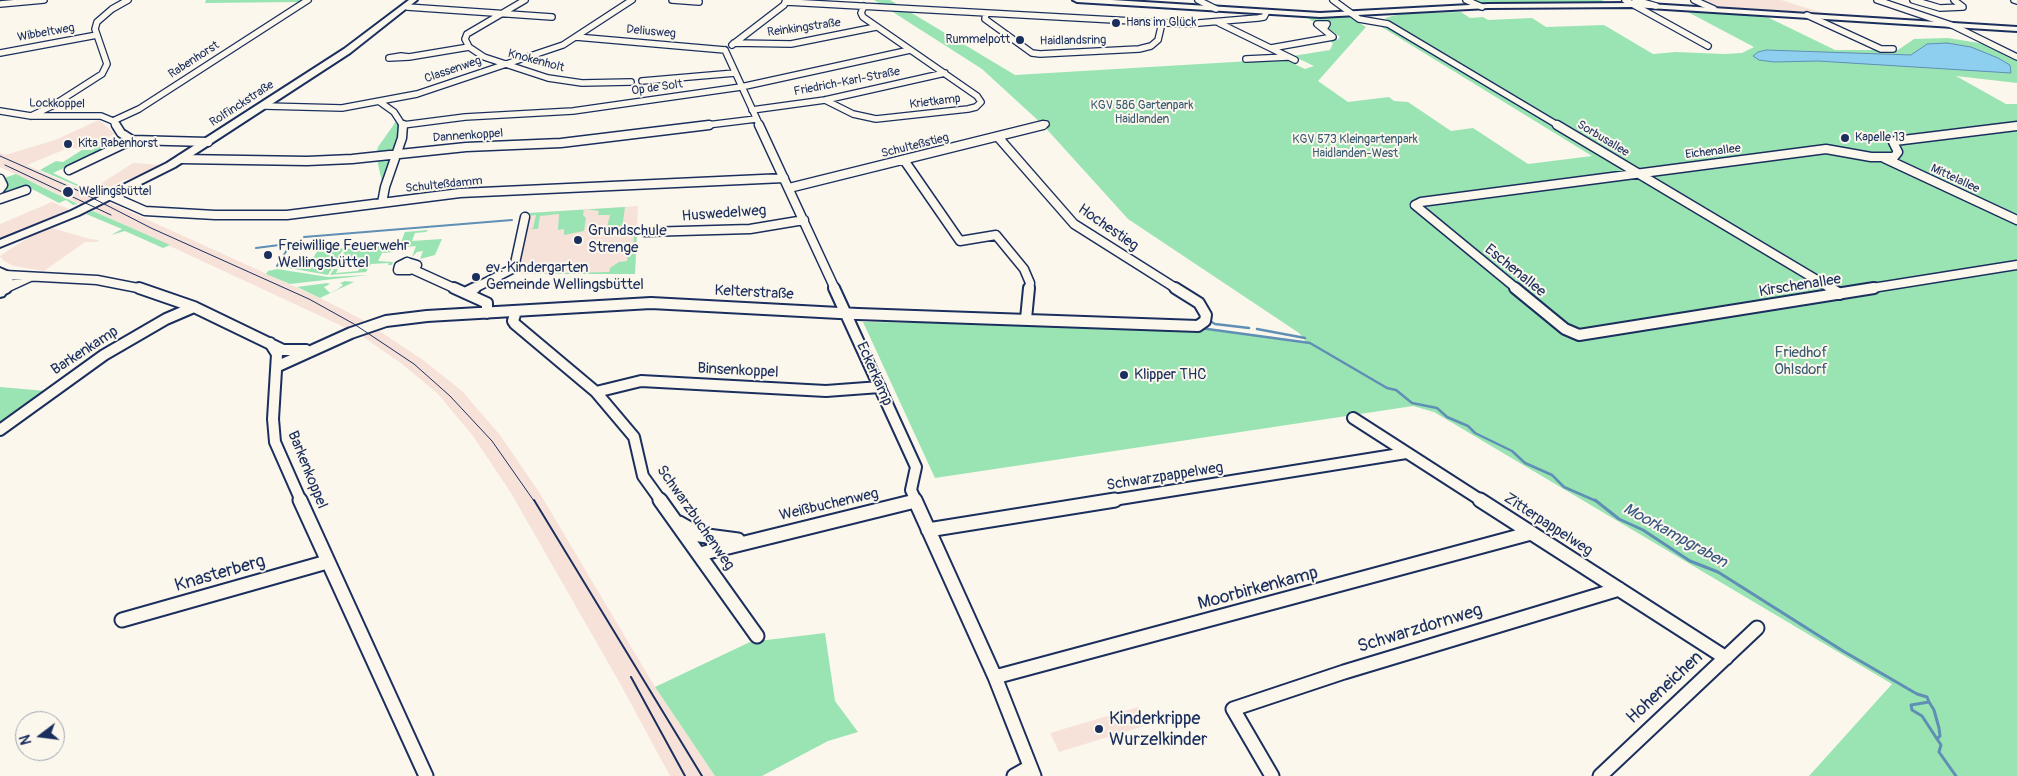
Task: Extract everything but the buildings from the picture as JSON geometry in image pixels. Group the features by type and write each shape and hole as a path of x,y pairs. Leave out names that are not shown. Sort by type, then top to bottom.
{"main road":[{"name":"Rolfinckstraße","path":"0,248 111,196 181,159 265,106 363,40 413,0"},
{"path":"1076,0 1266,12 1398,11 1634,2 1656,6 2017,28"},
{"name":"Rolfinckstraße","path":"0,244 75,213"},
{"path":"2,291 7,282 3,274"}],"street":[{"path":"0,4 44,0"},
{"path":"31,116 52,106 102,74 107,64 96,35 97,22 112,9 128,0"},
{"name":"Rabenhorst","path":"113,121 139,109 308,0"},
{"path":"409,57 469,47 465,39 467,34 525,0"},
{"name":"Classenweg","path":"265,106 332,108 380,102 417,94 563,45 632,0"},
{"path":"672,0 699,2"},
{"path":"1198,0 1216,9"},
{"name":"Sorbusallee","path":"1333,0 1363,20 1390,25 1840,294"},
{"path":"1466,0 1482,8"},
{"path":"1625,0 1634,2 1708,46"},
{"path":"1694,0 1714,9"},
{"path":"1877,0 1947,23 2017,57"},
{"path":"1913,0 1940,8 1963,7 1954,0"},
{"path":"725,50 787,1 1162,22 1219,23 1264,17 1266,12"},
{"path":"407,6 552,17"},
{"name":"Krietkamp","path":"826,100 853,114 876,119 945,112 978,106 981,102 977,96 861,15 864,6"},
{"name":"Haidlandsring","path":"986,13 985,19 1032,53 1040,54 1139,49 1151,46 1158,40 1162,22"},
{"path":"1807,15 1881,49 1893,49"},
{"path":"1219,23 1292,58 1246,59"},
{"name":"Reinkingstraße","path":"734,43 791,44 876,27"},
{"path":"1271,48 1332,37 1324,29"},
{"name":"Wibbeltweg","path":"0,53 96,35"},
{"path":"1852,36 1868,35"},
{"name":"Deliusweg","path":"576,37 725,50"},
{"name":"Knokenholt","path":"469,47 484,57 548,78 582,83 631,82"},
{"name":"Eckerkamp","path":"725,50 916,467 911,490 915,501 995,678 1032,771"},
{"name":"Op de Solt","path":"403,124 465,117 573,111 741,87 910,50"},
{"path":"642,82 734,73"},
{"name":"Friedrich-Karl-Straße","path":"752,110 826,100 945,73"},
{"path":"380,102 394,112 403,124 382,203"},
{"name":"Lockkoppel","path":"0,111 31,116 101,116 113,121"},
{"name":"Dannenkoppel","path":"181,159 325,161 473,146 561,143 756,119"},
{"path":"113,121 121,133 132,140"},
{"name":"Schulteßstieg","path":"789,188 1046,124"},
{"path":"1894,156 1898,152 1893,142 1895,141 2017,126"},
{"name":"Hochestieg","path":"998,137 1074,224 1199,303 1206,315 1205,321 1198,326"},
{"path":"69,170 132,140 208,142"},
{"name":"Eichenallee","path":"1429,219 1415,207 1415,204 1826,149 1883,158 1894,156"},
{"name":"Mittelallee","path":"1894,156 2017,213"},
{"name":"Mittelallee","path":"1883,158 2017,220"},
{"path":"904,160 960,241 996,235 1024,269 1030,283 1026,319"},
{"name":"Schulteßdamm","path":"111,196 140,210 214,215 287,215 460,193 784,178"},
{"path":"0,179 3,185 0,189"},
{"path":"0,199 26,190"},
{"path":"465,293 514,268 524,217"},
{"name":"Eschenallee","path":"1429,219 1565,330 1587,335"},
{"name":"Huswedelweg","path":"645,232 750,228 804,220"},
{"name":"Kirschenallee","path":"1587,335 2017,265"},
{"path":"412,269 487,303 487,312"},
{"path":"3,274 97,280 134,286 194,307 270,343"},
{"path":"2,291 33,276"},
{"name":"Kelterstraße","path":"278,366 386,321 427,316 651,303 847,313 1198,326"},
{"name":"Barkenkamp","path":"0,430 104,355 166,319 194,307"},
{"name":"Schwarzbuchenweg","path":"516,311 513,321 515,324 596,392 634,437 643,476 757,636"},
{"name":"Kelterstraße","path":"270,343 284,350 315,349"},
{"name":"Barkenkoppel","path":"270,343 277,354 278,366 273,419 275,442 327,562 426,776"},
{"name":"Binsenkoppel","path":"596,392 626,383 641,381 826,390 880,387"},
{"name":"Zitterpappelweg","path":"1352,418 1726,658"},
{"name":"Schwarzpappelweg","path":"928,530 1406,453"},
{"name":"Weißbuchenweg","path":"700,554 749,540 915,501"},
{"name":"Weißbuchenweg","path":"676,521 700,534 726,540 749,540"},
{"name":"Moorbirkenkamp","path":"995,678 1531,533"},
{"name":"Knasterberg","path":"122,620 327,562"},
{"name":"Schwarzdornweg","path":"1272,776 1233,709 1344,672 1619,589"},
{"name":"Hoheneichen","path":"1600,776 1757,628"},
{"path":"1014,776 1032,771"}],"shaded area":[{"path":"1697,0 1781,0 1823,13 1717,7"},
{"path":"99,120 115,134 84,149 68,148 27,165 320,298 363,320 423,360 462,391 500,435 539,492 655,687 715,776 670,776 622,687 511,493 473,436 437,393 402,364 359,334 0,167 0,153 5,155 55,140"},
{"path":"133,163 161,165 141,176 124,180 108,188 100,190 94,188"},
{"path":"52,202 71,210 0,240 0,224"},
{"name":"Grundschule Strenge","path":"638,206 635,274 505,274 514,268 525,217 529,216 529,213"},
{"path":"52,228 100,240 97,242 85,242 44,271 14,266 4,261 0,256 29,237"},
{"name":"Kinderkrippe Wurzelkinder","path":"1138,707 1147,725 1059,752 1050,733"}],"green space":[{"path":"206,0 304,0 301,2 205,3"},
{"name":"Friedhof Ohlsdorf","path":"874,0 890,0 1015,75 1284,59 1305,69 1314,66 1293,56 1330,50 1333,43 1329,41 1337,40 1340,37 1328,28 1330,25 1327,22 1312,21 1305,16 1348,16 1366,27 1318,81 1348,102 1389,97 1394,101 1408,102 1451,131 1473,128 1528,164 1592,156 1380,26 1394,25 1385,18 1400,14 1461,12 1470,18 1483,17 1488,20 1532,18 1546,27 1604,25 1653,54 1676,52 1724,54 1742,53 1754,47 1684,10 1761,14 1835,50 1898,50 1914,39 1948,38 1985,44 2017,59 2017,83 1956,76 2006,104 2017,104 2017,776 1809,776 1892,684 1434,412 1413,406 935,478 863,322 1160,326 1219,330 1307,343 1299,333 1128,219 1042,124 982,69"},
{"path":"1469,0 1602,0 1605,2 1480,4"},
{"path":"397,120 400,138 382,182 376,155 378,147"},
{"path":"106,140 124,141 53,173 84,189 40,170 56,161 63,162 82,150 92,150"},
{"path":"16,174 78,204 73,205 66,200 59,203 28,187 0,199 0,192 6,185 4,178"},
{"path":"625,207 622,229 606,231 610,215 598,215 599,211 587,209"},
{"path":"584,210 583,215 586,218 584,231 564,235 564,229 558,230 559,214 540,216 538,229 530,229 533,228 536,215 529,216 529,213"},
{"path":"93,211 170,245 163,248 125,231 111,235 122,229 86,214"},
{"path":"428,230 415,233 412,241 442,239 435,255 420,259 423,251 417,252 412,257 416,246 396,248 394,252 382,253 378,261 393,262 392,265 388,265 389,263 371,264 366,272 330,275 334,269 338,269 336,273 358,271 363,261 342,263 339,267 335,268 346,249 401,242 405,232"},
{"path":"637,233 635,274 521,274 609,272 610,268 619,262 627,261 629,247 633,247 634,234"},
{"path":"344,248 328,275 283,267 288,260 292,259 290,263 311,261 318,250"},
{"path":"277,269 328,277 369,275 290,284 266,274 268,271"},
{"path":"345,281 354,282 320,298 297,287 327,283 330,284 324,287 330,293 343,285 340,283"},
{"path":"0,387 46,391 0,427"},
{"path":"825,633 835,701 858,732 828,741 762,776 715,776 655,687 750,642"}],"water":[{"path":"1947,43 1971,47 1998,58 2010,65 2011,73 1818,61 1774,62 1759,60 1753,56 1758,52 1766,50 1911,55 1927,44"}],"waterway":[{"path":"304,237 512,220"},
{"path":"256,248 287,244"},
{"path":"277,266 290,245"},
{"path":"1210,321 1215,324 1249,328"},
{"name":"Moorkampgraben","path":"1200,328 1310,343 1387,388 1396,390 1412,403 1437,408 1447,417 1468,426 1475,433 1512,451 1525,463 1552,475 1564,487 1596,501"},
{"path":"1257,329 1305,338"},
{"name":"Moorkampgraben","path":"1595,500 1619,519 1643,530 1690,561 1718,572 1843,651 1917,694 1927,697 1929,702"},
{"path":"1929,702 1934,710 1939,728 1940,736 1937,739"},
{"name":"Moorkampgraben","path":"1929,702 1911,705 1912,710 1922,716 1937,739"},
{"name":"Moorkampgraben","path":"1937,739 1941,745 1939,752 1956,776"}],"tram line":[{"path":"0,156 79,191 151,228 309,299 354,324 414,364 450,396 492,441 534,501"},
{"path":"5,165 111,215"},
{"path":"534,500 702,776"},
{"path":"631,677 685,776"}],"place":[{"name":"Hans im Glück","path":"1116,23"},
{"name":"Rummelpott","path":"1020,40"},
{"name":"Kapelle 13","path":"1845,138"},
{"name":"Kita Rabenhorst","path":"68,144"},
{"name":"Wellingsbüttel","path":"68,192"},
{"name":"Grundschule Strenge","path":"578,240"},
{"name":"Freiwillige Feuerwehr Wellingsbüttel","path":"268,255"},
{"name":"ev. Kindergarten Gemeinde Wellingsbüttel","path":"476,277"},
{"name":"Klipper THC","path":"1124,375"},
{"name":"Kinderkrippe Wurzelkinder","path":"1099,729"}],"park label":[{"name":"KGV 586 Gartenpark Haidlanden","path":"1142,113"},
{"name":"KGV 573 Kleingartenpark Haidlanden-West","path":"1355,147"}]}
